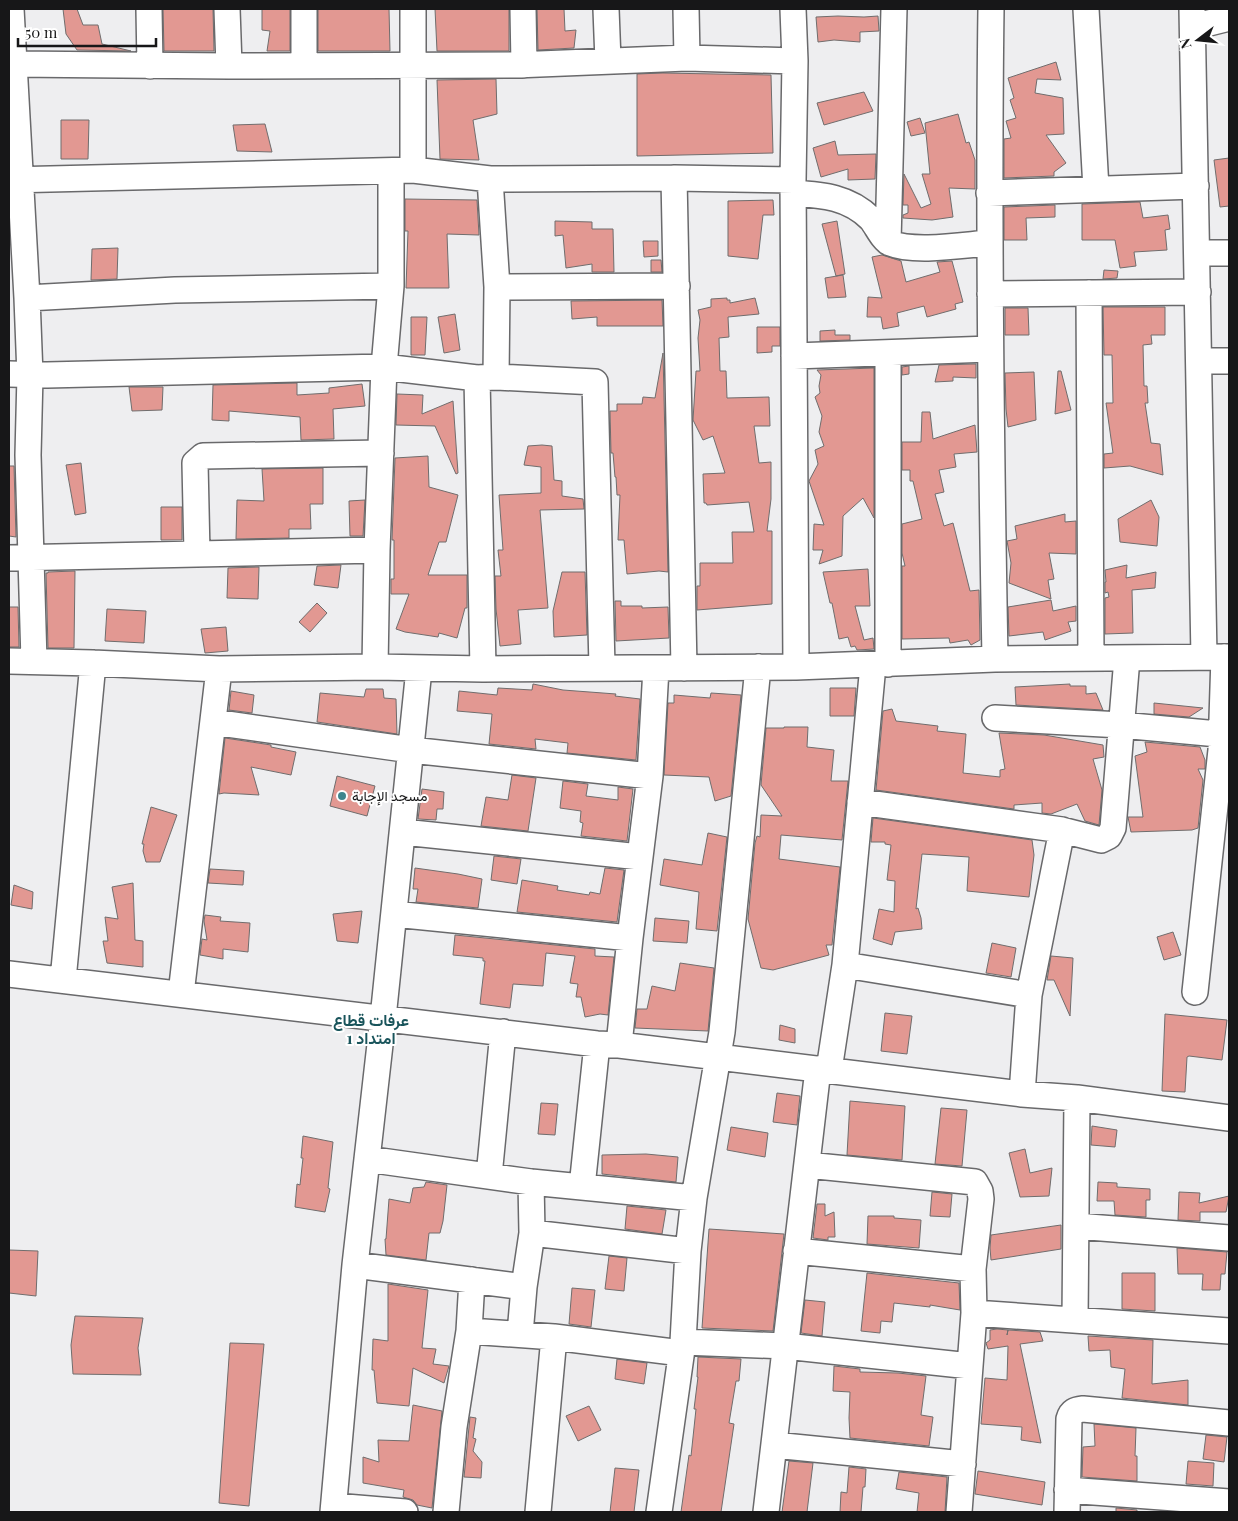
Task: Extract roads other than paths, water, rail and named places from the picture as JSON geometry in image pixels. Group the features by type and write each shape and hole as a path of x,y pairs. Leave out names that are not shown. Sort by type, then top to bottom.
{"street":[{"path":"11,9 14,180 27,298 19,375 20,558 34,661"},
{"path":"149,9 150,66"},
{"path":"226,9 229,66"},
{"path":"304,9 304,66"},
{"path":"375,668 377,550 384,367 402,171 414,66 413,9"},
{"path":"523,9 524,64"},
{"path":"606,9 608,61"},
{"path":"686,9 687,58"},
{"path":"793,9 795,61 796,667"},
{"path":"888,242 894,9"},
{"path":"991,9 989,193 995,659"},
{"path":"1086,9 1096,188"},
{"path":"1195,992 1225,735 1199,362 1192,18 1229,18"},
{"path":"13,64 414,66 687,58 795,61"},
{"path":"14,180 402,171 490,178 674,178 794,186 827,195 843,200 871,219 888,242 904,246 926,247 990,243"},
{"path":"483,669 487,377 497,287 490,178"},
{"path":"674,178 684,668"},
{"path":"989,193 1196,186"},
{"path":"1197,253 1229,253"},
{"path":"27,298 175,290 391,286"},
{"path":"497,287 677,286"},
{"path":"990,294 1198,292"},
{"path":"1089,293 1091,658"},
{"path":"794,356 990,349"},
{"path":"766,1512 807,1165 845,965 860,802 880,665 888,352"},
{"path":"1199,362 1229,361"},
{"path":"19,375 384,367 487,377 595,382 602,667"},
{"path":"197,554 195,463 203,456 381,453"},
{"path":"20,558 377,550"},
{"path":"9,661 93,662 219,669 483,669 796,667 995,659 1219,657"},
{"path":"860,802 1062,830 1101,840 1109,836 1113,828 1127,658"},
{"path":"63,980 93,662"},
{"path":"659,1512 682,1347 688,1251 694,1198 722,1032 758,667"},
{"path":"582,1187 608,1044 630,938 650,776 656,668"},
{"path":"181,994 219,669"},
{"path":"405,1512 333,1509 355,1265 368,1159 419,669"},
{"path":"995,718 1121,725 1225,735"},
{"path":"213,722 411,750 650,776"},
{"path":"1022,1094 1029,995 1062,830"},
{"path":"403,832 640,857"},
{"path":"394,914 630,938"},
{"path":"845,965 1029,995"},
{"path":"9,974 1022,1094 1077,1098 1229,1118"},
{"path":"489,1176 503,1032"},
{"path":"1075,1320 1077,1098"},
{"path":"368,1159 531,1182 694,1198"},
{"path":"807,1165 975,1182 980,1191 982,1199 972,1269 974,1313 962,1464 965,1512"},
{"path":"520,1334 524,1287 532,1233 531,1182"},
{"path":"1076,1226 1229,1238"},
{"path":"532,1233 688,1251"},
{"path":"796,1252 972,1269"},
{"path":"355,1265 524,1287"},
{"path":"446,1512 454,1427 469,1331 472,1280"},
{"path":"974,1313 1229,1331"},
{"path":"469,1331 682,1347 785,1346 970,1366"},
{"path":"538,1512 554,1337"},
{"path":"1229,1423 1083,1409 1075,1410 1071,1413 1069,1419 1067,1501 1229,1502"},
{"path":"774,1445 962,1464"}],"place":[{"name":"مسجد الإجابة","path":"342,796"}],"district":[{"name":"عرفات قطاع 1 امتداد","path":"371,1029"}]}
